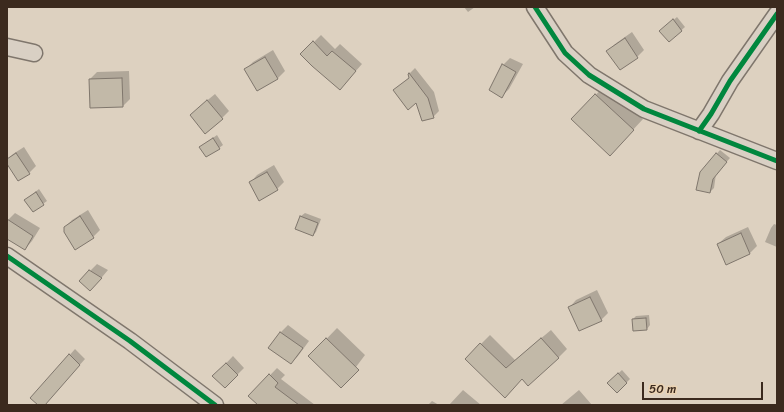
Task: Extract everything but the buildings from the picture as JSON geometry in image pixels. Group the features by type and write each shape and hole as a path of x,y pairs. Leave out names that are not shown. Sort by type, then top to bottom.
{"street":[{"path":"535,7 565,53 589,75 644,109 777,161"},
{"path":"699,131 711,114 730,80 777,14"},
{"path":"7,47 34,53"},
{"path":"7,256 130,342 215,405"}],"cycle path":[{"path":"535,7 565,53 589,75 644,109 777,161"},
{"path":"699,131 711,114 730,81 777,14"},
{"path":"7,256 130,341 215,405"}]}
